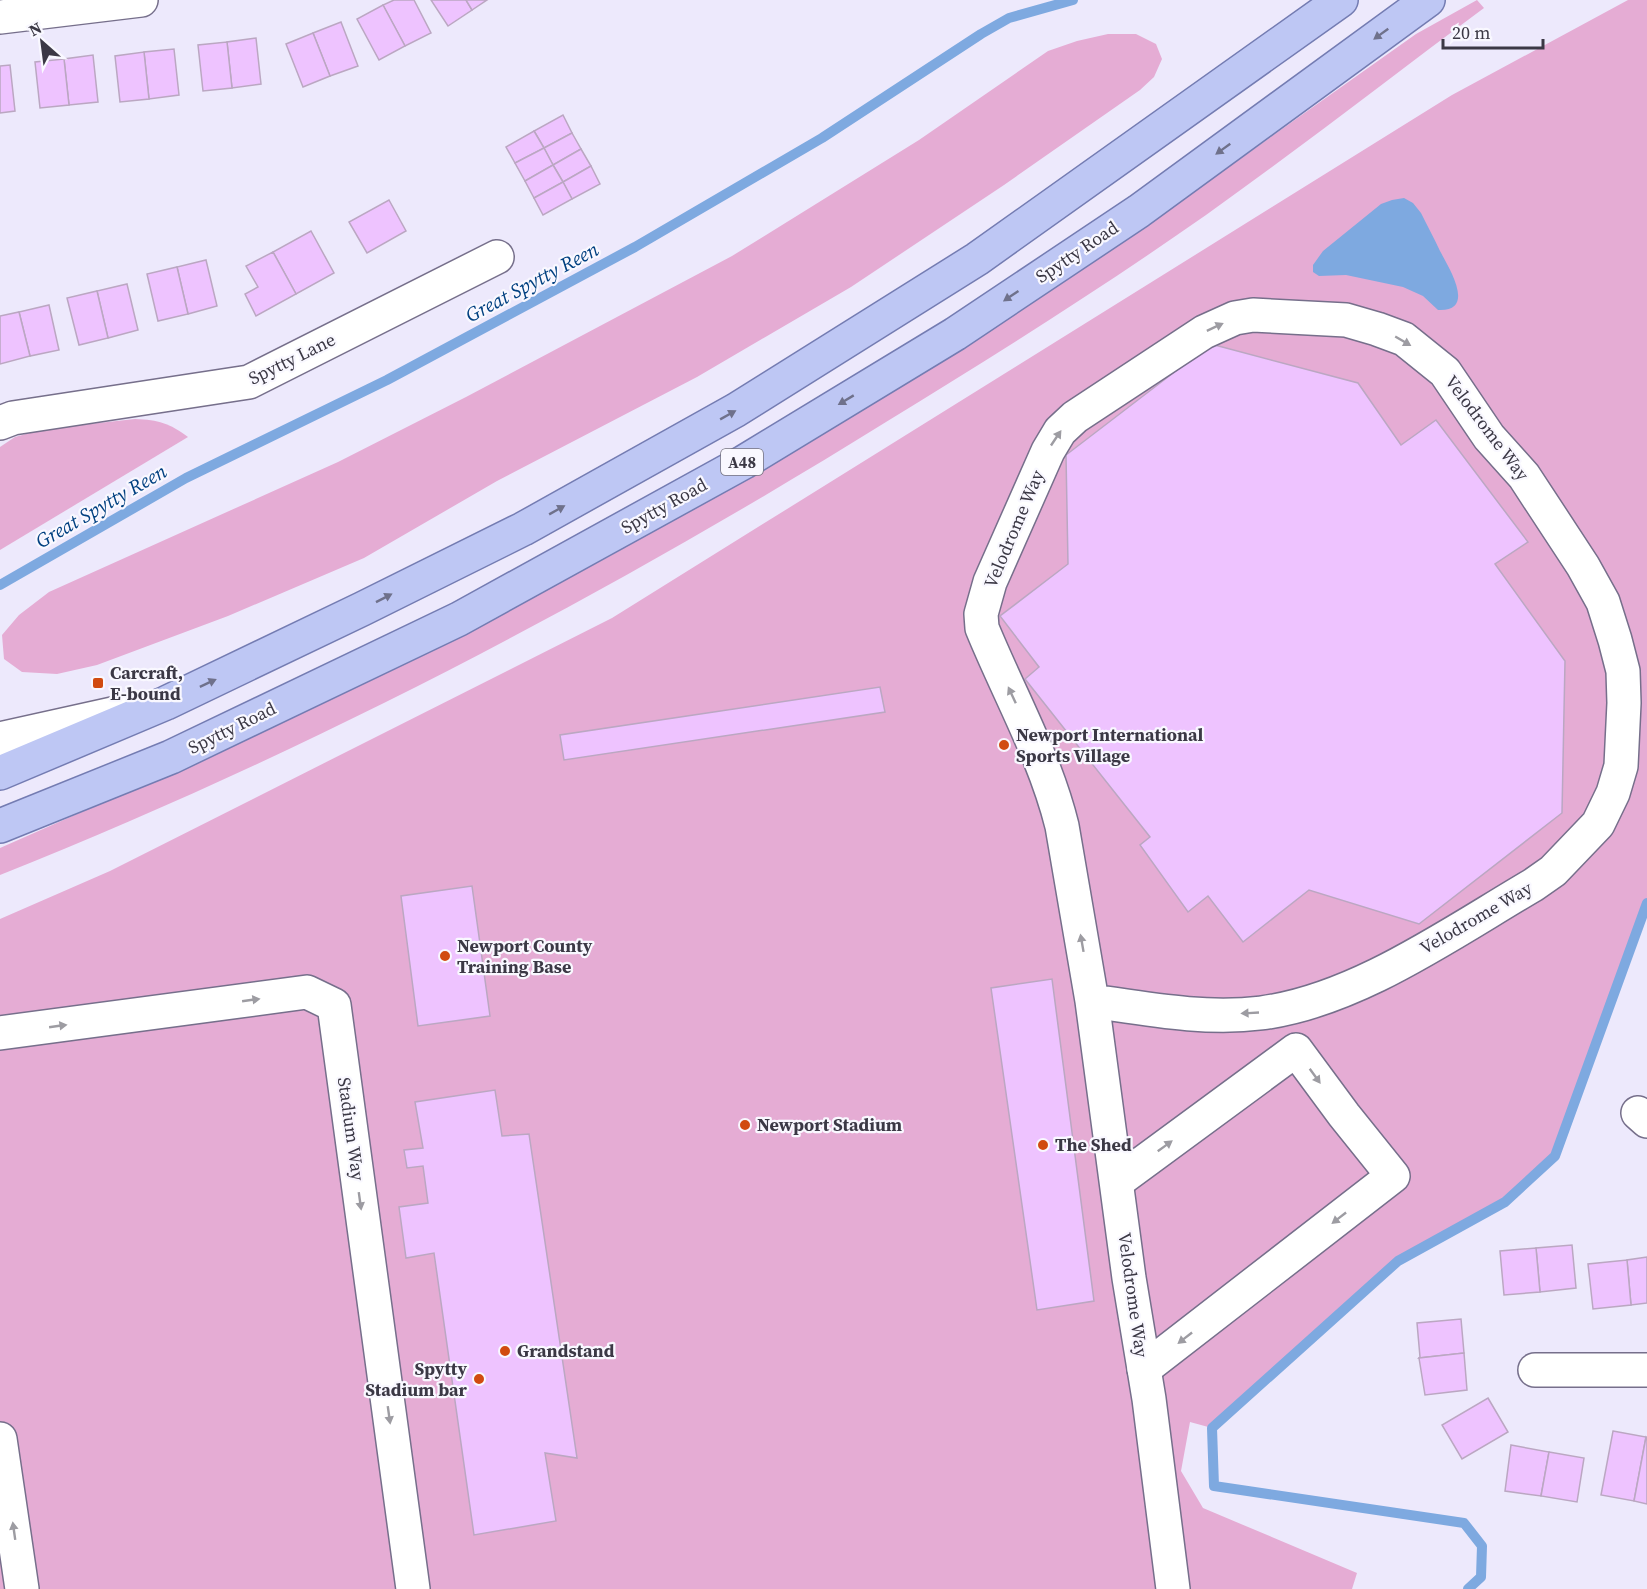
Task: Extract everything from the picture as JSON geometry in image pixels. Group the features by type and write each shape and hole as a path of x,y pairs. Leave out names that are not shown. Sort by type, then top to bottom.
{"main road":[{"name":"A48","path":"0,772 166,703 373,604 523,529 736,410 977,259 1341,0"},
{"name":"Spytty Road","path":"0,826 171,757 459,619 744,462 955,333 1139,211 1428,0"}],"street":[{"path":"0,17 141,0"},
{"name":"Spytty Lane","path":"0,423 13,418 249,382 497,257"},
{"name":"Velodrome Way","path":"1092,1000 1147,1010 1206,1015 1261,1013 1308,1003 1354,986 1392,967 1553,871 1598,824 1613,793 1621,766 1623,671 1616,639 1603,602 1583,566 1524,476 1489,436 1445,372 1404,339 1346,320 1253,315 1235,318 1204,332 1075,417 1060,432 1048,451 990,582 981,614 982,628 1043,768 1056,801 1062,826 1092,1000 1173,1589"},
{"path":"0,739 166,703"},
{"name":"Stadium Way","path":"0,1034 307,992 334,1005 412,1589"},
{"path":"1118,1181 1296,1050 1393,1176 1144,1369"},
{"path":"1535,1370 1647,1370"},
{"path":"0,1439 22,1589"}],"shaded area":[{"path":"1477,0 1484,8 1206,215 1007,347 780,487 563,610 342,724 229,777 0,875 0,848 170,773 436,648 610,556 787,455 960,349 1189,195 1416,34"},
{"name":"Newport International Sports Village","path":"1628,0 1647,0 1647,903 1555,1156 1505,1202 1398,1261 1212,1428 1190,1422 1181,1471 1203,1508 1357,1573 1352,1589 0,1589 0,919 110,871 612,618 1452,95"},
{"path":"1108,34 1136,34 1156,44 1162,59 1154,77 1140,90 1004,185 851,287 697,377 497,481 364,558 228,616 97,665 57,674 22,672 4,659 2,635 19,615 49,592 338,462 466,397 732,256 919,140 1048,51"},
{"path":"135,419 163,423 188,437 0,550 0,447 15,437 44,429"}],"water":[{"path":"1404,198 1413,203 1421,213 1454,278 1458,297 1456,304 1450,309 1438,310 1423,296 1403,287 1346,275 1319,276 1313,272 1313,265 1323,251 1381,204"}],"building":[{"path":"394,0 414,0 431,33 405,46 383,5"},
{"path":"431,0 466,0 472,10 448,26"},
{"path":"466,0 487,0 472,10"},
{"path":"383,5 405,46 379,60 357,19"},
{"path":"341,22 358,66 330,76 313,33"},
{"path":"313,33 330,76 303,87 286,44"},
{"path":"256,38 261,84 232,88 227,42"},
{"path":"227,42 232,88 203,91 198,45"},
{"path":"174,49 179,95 149,99 144,52"},
{"path":"144,52 149,99 120,102 115,56"},
{"path":"93,55 98,102 69,105 64,59"},
{"path":"64,59 69,105 40,108 35,62"},
{"path":"10,65 15,111 0,113 0,66"},
{"path":"563,115 572,133 544,148 534,131"},
{"path":"534,131 544,148 515,163 506,147"},
{"path":"572,133 581,149 553,165 544,148"},
{"path":"544,148 553,165 525,181 515,163"},
{"path":"581,149 591,166 563,182 553,165"},
{"path":"553,165 563,182 534,198 525,181"},
{"path":"591,166 600,184 572,199 563,182"},
{"path":"563,182 572,199 543,215 534,198"},
{"path":"389,200 406,231 367,253 349,222"},
{"path":"311,231 334,273 296,294 273,252"},
{"path":"273,252 296,294 256,316 245,294 258,287 246,266"},
{"path":"206,260 217,306 188,314 177,267"},
{"path":"177,267 188,314 158,321 147,274"},
{"path":"127,284 138,330 108,338 97,291"},
{"path":"97,291 108,338 79,345 67,298"},
{"path":"49,305 59,350 30,356 19,312"},
{"path":"19,312 30,356 0,364 0,316"},
{"path":"1211,344 1358,383 1401,445 1436,420 1528,542 1495,564 1565,661 1562,813 1419,924 1309,890 1243,942 1208,896 1188,912 1140,845 1150,837 1025,679 1039,667 1000,616 1068,564 1066,455"},
{"path":"880,687 885,712 564,760 560,735"},
{"name":"Newport County Training Base","path":"472,886 490,1016 418,1026 401,896"},
{"name":"The Shed","path":"1052,979 1094,1301 1037,1310 991,988"},
{"name":"Grandstand","path":"495,1090 502,1136 529,1134 577,1458 545,1453 556,1521 474,1535 434,1253 406,1258 399,1207 428,1203 423,1166 407,1168 404,1150 423,1148 415,1102"},
{"path":"1572,1245 1576,1288 1540,1292 1536,1248"},
{"path":"1536,1248 1540,1292 1504,1295 1500,1251"},
{"path":"1647,1257 1647,1303 1631,1305 1627,1260"},
{"path":"1627,1260 1631,1305 1593,1309 1588,1264"},
{"path":"1461,1319 1464,1353 1419,1358 1417,1323"},
{"path":"1464,1353 1467,1390 1425,1395 1419,1358"},
{"path":"1488,1398 1508,1432 1462,1459 1442,1425"},
{"path":"1613,1431 1646,1437 1634,1501 1601,1495"},
{"path":"1647,1438 1647,1504 1634,1501"},
{"path":"1511,1445 1549,1452 1541,1496 1505,1491"},
{"path":"1549,1452 1584,1458 1577,1502 1541,1496"}],"waterway":[{"name":"Great Spytty Reen","path":"0,585 186,478 387,380 635,247 822,138 1009,18 1073,0"},
{"path":"1468,1589 1481,1577 1482,1546 1464,1523 1214,1486 1212,1428 1398,1261 1505,1202 1555,1156 1647,903"}],"place":[{"name":"Carcraft, E-bound","path":"98,683"},
{"name":"Newport International Sports Village","path":"1004,745"},
{"name":"Newport County Training Base","path":"445,956"},
{"name":"Newport Stadium","path":"745,1125"},
{"name":"The Shed","path":"1043,1145"},
{"name":"Grandstand","path":"505,1351"},
{"name":"Spytty Stadium bar","path":"479,1379"}]}
